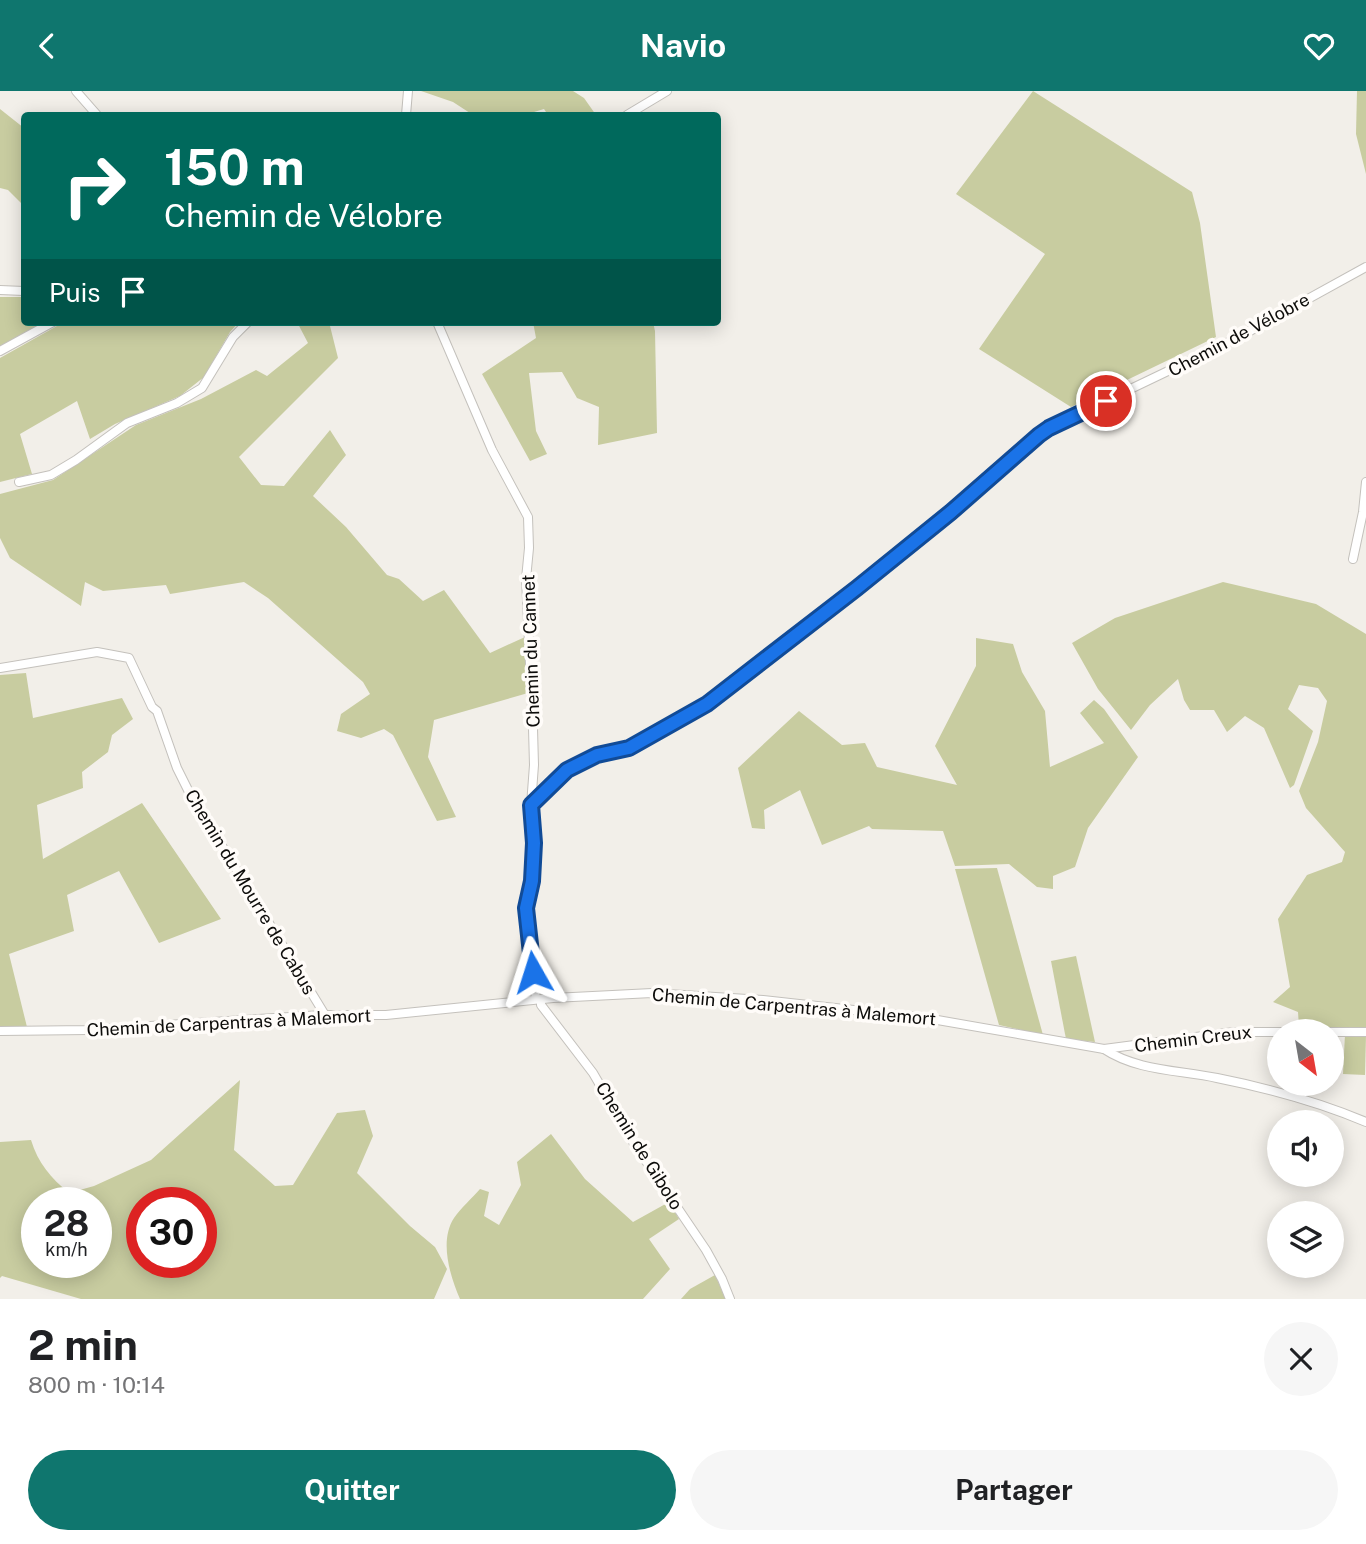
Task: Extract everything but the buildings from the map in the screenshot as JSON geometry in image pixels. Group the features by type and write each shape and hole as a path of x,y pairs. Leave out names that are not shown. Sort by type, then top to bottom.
{"street":[{"path":"76,91 94,112"},
{"path":"407,112 408,91"},
{"path":"632,112 667,91"},
{"name":"Chemin de Vélobre","path":"531,805 567,770 597,755 629,748 707,704 838,603 1049,428 1239,337 1366,267"},
{"path":"0,290 21,291"},
{"path":"0,351 46,326"},
{"path":"19,482 51,474 76,460 127,422 177,403 202,388 233,337 244,326"},
{"name":"Chemin du Cannet","path":"439,326 492,450 528,517 526,579 534,765 531,805 534,843 532,881 526,908 538,999"},
{"path":"1353,559 1366,482"},
{"name":"Chemin du Mourre de Cabus","path":"0,668 97,652 129,658 152,707 157,711 183,781 228,860 325,1015"},
{"name":"Chemin de Carpentras à Malemort","path":"0,1031 88,1030 325,1015 419,1013 538,999 639,992 717,996 926,1018 1104,1049 1117,1058 1283,1094 1366,1122"},
{"name":"Chemin de Gibolo","path":"538,999 593,1073 633,1142 706,1250 730,1299"},
{"name":"Chemin Creux","path":"1104,1049 1234,1032 1366,1032"}],"green space":[{"path":"421,91 573,91 584,98 594,112 546,112 544,109 534,112 468,112 453,102"},
{"path":"1033,91 1192,192 1200,223 1216,337 1071,407 979,349 1045,254 956,194"},
{"path":"1357,91 1366,91 1366,174 1356,134"},
{"path":"0,109 21,126 21,203 8,190 0,188"},
{"path":"0,297 21,297 21,326 38,326 0,347"},
{"path":"57,326 235,326 204,377 180,396 115,424 90,439 77,401 20,434 32,474 0,482 0,358"},
{"path":"299,326 330,326 338,358 239,457 261,485 284,486 330,430 346,455 313,496 346,527 387,575 399,579 423,601 444,590 490,653 525,637 528,693 434,720 428,757 456,817 437,821 393,735 384,729 361,738 337,731 341,714 370,694 363,682 268,598 244,582 170,594 166,585 103,591 85,582 81,606 10,558 0,538 0,494 53,480 136,425 201,399 256,370 267,376 308,343"},
{"path":"534,326 654,326 657,433 598,445 599,407 577,398 562,372 529,373 536,431 547,454 530,461 482,374 536,338"},
{"path":"1223,582 1316,604 1366,634 1366,1029 1344,1028 1344,1019 1298,1019 1298,1012 1273,1002 1290,987 1278,919 1307,875 1342,862 1345,852 1306,808 1299,791 1318,742 1327,701 1318,688 1299,685 1288,709 1313,731 1294,785 1290,788 1264,728 1245,716 1227,732 1214,710 1190,710 1178,679 1150,705 1131,730 1098,689 1072,643 1115,618"},
{"path":"976,638 1013,644 1022,672 1045,711 1050,767 1104,743 1080,713 1094,700 1104,709 1138,757 1088,828 1075,867 1053,876 1053,889 1037,887 1009,864 955,866 943,831 872,829 869,826 822,845 800,790 764,810 765,829 752,828 738,768 799,711 842,745 865,743 877,767 957,785 935,746 976,666"},
{"path":"26,673 33,718 122,698 133,719 112,735 108,752 82,772 83,788 37,805 43,859 142,803 221,919 159,943 119,871 67,895 74,931 9,954 27,1027 0,1027 0,675"},
{"path":"997,868 1043,1035 999,1025 955,869"},
{"path":"1076,956 1095,1042 1066,1039 1051,961"},
{"path":"1345,1034 1366,1035 1365,1075 1344,1074"},
{"path":"240,1080 234,1150 275,1186 293,1185 337,1113 365,1110 373,1136 357,1173 435,1247 447,1269 434,1299 81,1299 2,1276 0,1278 0,1142 31,1140 37,1156 62,1187 21,1187 21,1278 112,1278 112,1187 90,1187 151,1160"},
{"path":"551,1134 585,1179 633,1222 669,1202 679,1219 649,1239 670,1269 643,1299 460,1299 450,1269 447,1248 447,1237 454,1218 480,1189 489,1192 484,1216 499,1225 521,1185 517,1162"},
{"path":"715,1275 726,1299 681,1299 690,1289"}],"route":[{"path":"533,972 526,908 532,881 534,843 531,805 567,770 597,755 629,748 707,704 951,512 1039,435 1106,401"}]}
